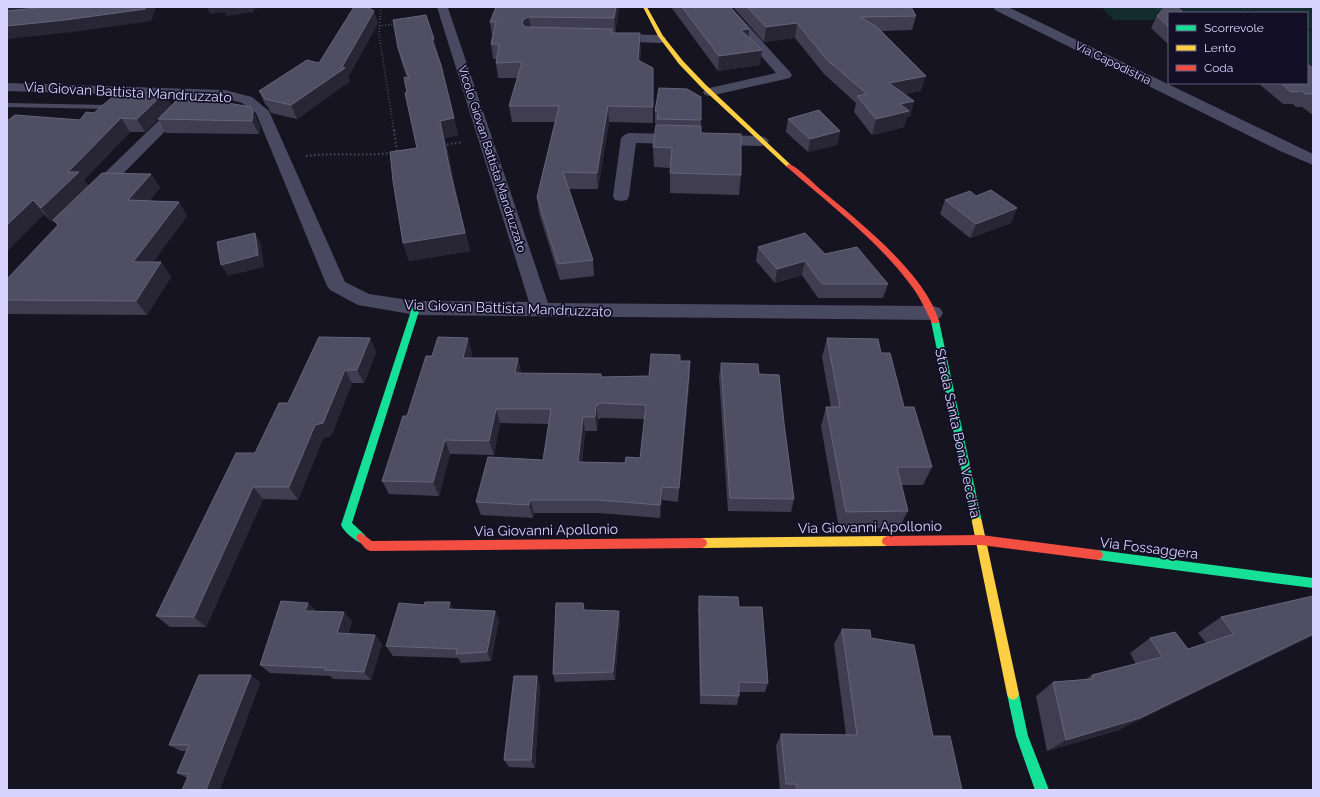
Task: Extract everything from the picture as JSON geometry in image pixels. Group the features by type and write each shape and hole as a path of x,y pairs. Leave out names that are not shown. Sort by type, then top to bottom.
{"street":[{"name":"Strada Santa Bona Vecchia","path":"645,7 660,38 683,66 762,141 894,259 916,286 933,314 982,540 1022,736 1042,790"},
{"path":"710,92 785,75 724,7"},
{"name":"Via Capodistria","path":"999,7 1285,148 1313,160"},
{"name":"Via Capodistria","path":"1017,7 1168,80"},
{"name":"Vicolo Giovan Battista Mandruzzato","path":"442,8 541,310"},
{"path":"599,38 660,38"},
{"path":"1176,84 1313,150"},
{"name":"Via Giovan Battista Mandruzzato","path":"10,89 225,94 247,100 262,111 337,286 365,300 416,308 933,314"},
{"path":"79,208 195,93"},
{"path":"621,196 629,138 762,141"},
{"name":"Via Giovanni Apollonio","path":"416,308 346,525 370,546 982,540"},
{"name":"Via Fossaggera","path":"982,540 1313,583"}],"lane":[{"path":"7,105 108,107"}],"path":[{"path":"283,160 321,154 380,155 397,152 379,34 381,7"},
{"path":"1155,7 1169,12"},
{"path":"1242,7 1257,12"},
{"path":"443,145 466,141"}],"green space":[{"path":"1101,7 1241,7 1255,12 1168,12 1168,20 1114,20"},
{"path":"1245,7 1313,7 1313,30 1308,28 1308,12 1260,12"},
{"path":"1308,29 1313,31 1313,78 1308,74"}],"building":[{"path":"46,7 146,7 145,9 65,20 7,26 7,11"},
{"path":"354,7 367,7 374,11 342,67 345,68 291,105 265,99 259,91 307,60 319,63"},
{"path":"496,7 616,7 614,18 529,17 524,19 522,23 525,27 612,29 611,33 640,33 638,60 653,68 653,107 608,106 597,173 563,172 593,260 558,264 537,197 559,106 509,106 522,62 496,63 499,44 491,44 496,22 490,22"},
{"path":"682,7 730,7 749,29 741,30 762,50 719,56"},
{"path":"747,7 911,7 916,16 860,17 877,27 926,76 889,83 914,101 900,104 909,111 876,119 857,96 867,94 826,59 797,23 766,27"},
{"path":"1165,7 1177,7 1183,12 1168,12 1168,26 1157,16"},
{"path":"426,15 434,39 432,40 441,65 454,118 440,121 465,233 403,243 390,152 417,148 405,93 407,93 404,77 409,78 398,48 393,20"},
{"path":"1308,65 1313,68 1313,95 1305,94 1302,91 1291,92 1282,84 1308,84"},
{"path":"659,88 687,89 701,97 701,120 657,119 658,111 655,111"},
{"path":"118,92 164,93 137,119 121,118 68,172 79,172 41,208 33,200 7,225 7,121 15,115 80,120 86,112 94,113"},
{"path":"182,95 251,107 253,112 252,121 158,119"},
{"path":"819,110 840,131 810,139 788,119"},
{"path":"656,125 701,126 701,133 741,134 741,175 670,173 672,148 653,147"},
{"path":"102,173 151,174 128,200 179,202 133,262 161,262 136,301 7,300 7,279 58,225 53,220"},
{"path":"991,190 1017,208 976,224 945,200 970,191 976,196"},
{"path":"255,233 258,255 221,265 217,242"},
{"path":"805,233 825,254 857,247 888,284 822,284 805,261 777,269 758,247"},
{"path":"319,337 370,338 357,370 345,370 323,423 315,425 289,487 253,487 194,617 156,616 236,453 255,453 279,403 288,403"},
{"path":"438,337 468,338 463,358 518,358 515,373 601,374 601,377 649,376 651,354 680,355 680,361 690,361 679,488 662,487 660,505 596,500 530,500 529,505 476,502 488,457 543,460 551,409 496,409 489,441 445,440 433,482 382,481 403,416 407,416 426,356 432,356","holes":["599,403 646,405 640,458 626,457 625,463 578,462 583,417 595,417 596,405"]},
{"path":"827,338 878,339 881,353 890,353 904,407 914,407 932,467 897,467 908,511 846,512 826,407 840,407"},
{"path":"721,363 758,364 759,374 779,375 794,499 730,498"},
{"path":"699,596 738,597 739,607 762,607 768,683 739,682 739,696 701,695"},
{"path":"1313,596 1313,634 1140,718 1066,740 1053,682 1093,679 1092,675 1162,657 1150,638 1175,632 1188,649 1234,634 1221,617"},
{"path":"281,601 308,603 305,611 344,612 337,633 375,635 364,672 325,670 326,668 260,665"},
{"path":"425,602 450,602 448,609 495,611 487,652 456,654 457,649 386,646 399,603 424,605"},
{"path":"556,603 583,603 584,610 619,611 613,672 553,674"},
{"path":"842,629 870,630 871,638 914,645 933,736 950,736 962,790 797,790 796,784 786,784 781,734 857,735"},
{"path":"199,675 251,675 206,790 182,790 189,774 177,773 189,745 169,745"},
{"path":"514,676 537,676 531,760 504,760"}],"traffic: fast":[{"path":"361,538 346,525 416,308"},
{"path":"935,321 977,522"},
{"path":"1098,555 1313,583"},
{"path":"1013,694 1022,736 1042,790"}],"traffic: slow":[{"path":"645,7 652,22 670,50 692,75 789,166"},
{"path":"977,522 1013,694"},
{"path":"702,543 887,541"}],"traffic: jam":[{"path":"789,166 872,237 916,286 930,307 935,321"},
{"path":"361,538 370,546 702,543"},
{"path":"887,541 981,540 1098,555"}]}
